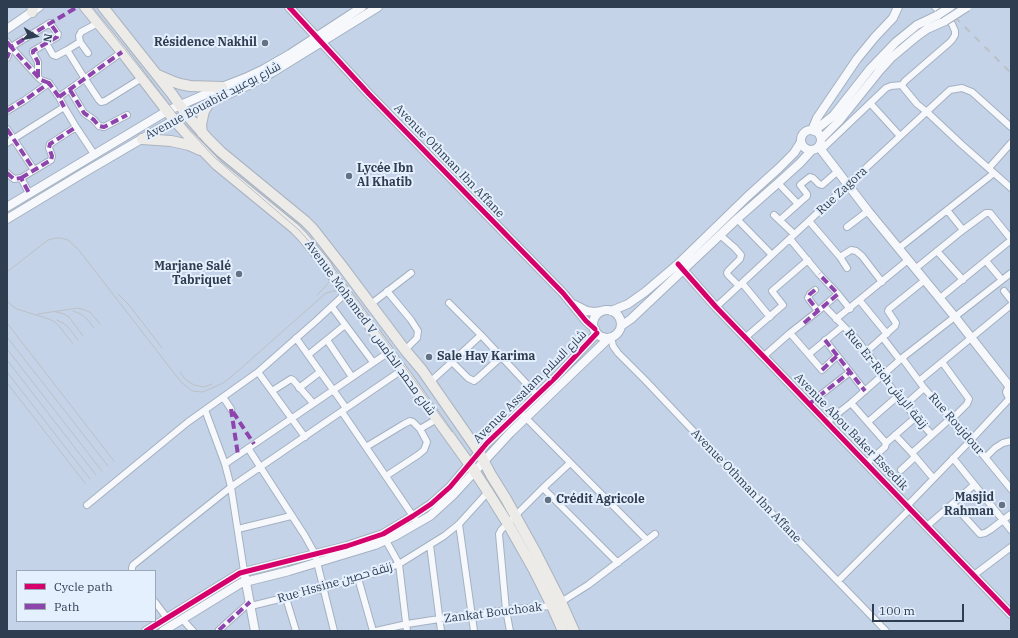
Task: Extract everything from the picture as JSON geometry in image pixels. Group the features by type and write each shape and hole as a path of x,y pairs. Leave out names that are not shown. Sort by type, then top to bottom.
{"main road":[{"name":"Avenue Mohamed V شارع محمد الخامس","path":"85,7 122,52 174,120 217,165 302,236 326,265 472,468 508,524 534,570 574,631"},
{"name":"Avenue Mohamed V شارع محمد الخامس","path":"103,7 202,133 221,152 305,221 322,240 430,382 479,452 530,541 557,604 563,631"},
{"path":"153,72 180,84 190,86 222,87"},
{"path":"202,133 201,125 203,115 209,103"},
{"path":"142,139 171,141 203,150"}],"street":[{"name":"Avenue Othman Ibn Affane","path":"289,7 369,94 573,304 596,331"},
{"name":"Avenue Bouabid شارع بوعبيد","path":"7,207 167,111 183,110 209,103 251,84 273,72 362,7"},
{"name":"Avenue Bouabid شارع بوعبيد","path":"7,219 174,120 183,110 222,87 264,69 378,7"},
{"path":"813,131 819,115 857,60 892,18 898,7"},
{"path":"937,11 952,24 955,31 955,35 949,43 902,85 889,86 877,95 870,103 803,160 720,235 631,319 621,326 617,334 610,338 602,337 596,331 594,324 595,318 598,314 621,308 635,301 678,264 794,153 802,142 804,134 809,131 813,131 833,116 870,69 896,42 937,11 950,7"},
{"path":"802,142 804,147 808,150 818,147 891,58 927,29 945,21 967,7"},
{"path":"7,29 35,9"},
{"path":"88,53 80,42 79,36 81,32 98,22"},
{"path":"9,44 50,23 58,36 33,51 38,62 38,77"},
{"path":"46,44 53,56 56,56 80,42"},
{"path":"7,58 9,44"},
{"path":"9,44 38,77 49,83 60,97 64,107 94,154"},
{"path":"67,50 99,100 103,102 142,78"},
{"path":"60,97 122,52"},
{"path":"7,111 49,83"},
{"path":"902,85 904,89 927,112 1011,188"},
{"name":"Rue Zagora","path":"716,307 950,90 962,88 972,92 1011,127"},
{"path":"70,90 84,113 102,127 127,115"},
{"path":"870,103 900,136"},
{"path":"7,143 64,107"},
{"path":"819,115 818,119 820,122 827,121"},
{"path":"7,173 14,179 21,178 52,158 49,146 50,144 76,127"},
{"path":"7,129 34,170"},
{"path":"813,131 819,134 818,147 1011,387 1007,392 1010,398 933,478 908,507 838,581"},
{"path":"989,168 1011,143"},
{"path":"780,220 808,195 801,184 810,177 822,185 838,171"},
{"path":"899,248 994,173"},
{"path":"21,178 29,193"},
{"path":"778,183 798,204"},
{"path":"947,210 963,230"},
{"path":"847,227 868,211"},
{"path":"916,269 984,214 988,213 998,222 1011,240 940,298"},
{"path":"774,215 780,220 819,274 850,308"},
{"path":"737,220 772,255"},
{"path":"809,221 840,257 847,268"},
{"path":"720,235 741,255 740,259 727,273 741,284 770,317"},
{"path":"840,257 851,250 856,251 862,256 882,282"},
{"path":"937,251 963,280"},
{"path":"746,337 783,305 772,291 808,260"},
{"path":"836,319 860,301 908,260"},
{"path":"986,261 1002,280"},
{"name":"Avenue Abou Baker Essedik","path":"678,264 716,307 1011,614"},
{"path":"371,304 387,290 411,273"},
{"path":"827,422 901,359 1011,273"},
{"path":"866,352 893,329 896,324 888,311 889,308 925,280"},
{"path":"387,290 418,331 417,338 405,350"},
{"path":"815,290 808,298 818,311"},
{"path":"1004,291 1011,300"},
{"path":"86,505 188,422 258,372 346,293"},
{"path":"764,356 838,294"},
{"name":"Rue Roujdour","path":"860,301 901,359 920,381 924,388 986,457 1011,489"},
{"path":"449,303 481,334 537,395"},
{"name":"Avenue Othman Ibn Affane","path":"573,304 590,312 607,311"},
{"path":"920,381 1011,305"},
{"name":"Rue Er-Rich زنقة الريش","path":"824,306 858,341 877,366 882,376 905,405 932,435"},
{"path":"332,307 373,362"},
{"path":"607,311 615,313 619,317 621,326"},
{"path":"308,355 345,325"},
{"path":"809,354 843,326"},
{"name":"Avenue Assalam شارع السلام","path":"472,468 484,461 510,434 537,395 573,360 596,331"},
{"path":"790,333 822,370 837,356"},
{"path":"430,382 481,334"},
{"path":"296,338 333,390 366,447 416,520"},
{"name":"Avenue Othman Ibn Affane","path":"610,338 618,353 886,631"},
{"name":"Avenue Assalam شارع السلام","path":"146,631 236,574 244,571 368,548 416,520 430,516 453,495 472,468 479,452 610,338"},
{"path":"327,340 352,377"},
{"path":"825,340 865,391"},
{"path":"225,464 389,352"},
{"path":"452,362 468,378 474,381 501,357"},
{"path":"901,470 932,435 952,419 967,404 969,399 942,362"},
{"path":"132,570 133,565 231,487 402,370"},
{"path":"258,372 305,437"},
{"path":"300,388 320,372"},
{"path":"809,404 850,372"},
{"path":"272,391 291,379 313,403"},
{"path":"905,405 924,388"},
{"path":"868,422 898,396"},
{"path":"223,397 231,409"},
{"path":"851,403 886,443"},
{"path":"205,410 225,464 231,487 255,631"},
{"path":"523,415 647,540"},
{"path":"866,464 885,447 886,443 916,417"},
{"path":"420,429 437,419"},
{"path":"366,447 410,421 420,429 426,440 426,448 386,476"},
{"path":"895,435 933,478"},
{"path":"986,457 995,448 1009,440 1011,441"},
{"path":"248,448 305,536 316,558 334,631"},
{"path":"953,458 1011,530"},
{"path":"510,631 506,610 499,537 501,530 570,463"},
{"path":"927,526 974,485"},
{"path":"543,488 618,562"},
{"name":"Rue Hssine زنقة حصين","path":"250,604 286,598 324,588 399,564 444,536 459,524 488,492"},
{"path":"952,504 980,534 985,533 1011,514"},
{"path":"238,529 291,516"},
{"path":"459,524 474,631"},
{"path":"557,604 588,585 655,534"},
{"path":"385,537 399,564 407,631"},
{"path":"430,545 441,631"},
{"path":"974,575 1011,547"},
{"name":"Avenue Assalam شارع السلام","path":"163,631 234,587 316,558"},
{"path":"358,578 373,631"},
{"path":"286,598 296,631"},
{"path":"156,603 167,618"},
{"path":"219,630 250,604"},
{"name":"Zankat Bouchoak","path":"376,631 439,619 557,604"},
{"path":"182,620 193,631"}],"tram line":[{"path":"91,7 190,131 214,157 299,230 329,264 452,432"},
{"path":"7,272 48,240 56,238 68,240 78,249 181,382 192,391 202,392 223,383 231,377 326,293 334,291 350,292"},
{"path":"317,295 329,282 331,268 329,264"},
{"path":"118,294 129,305 162,348"},
{"path":"7,300 17,309 55,322 73,344"},
{"path":"38,314 78,308 91,313 100,324"},
{"path":"73,311 86,318 94,328"},
{"path":"56,312 69,317 83,336"},
{"path":"57,320 68,327 78,340"},
{"path":"7,323 114,461"},
{"path":"7,337 108,466"},
{"path":"7,349 102,471"},
{"path":"7,360 96,475"},
{"path":"7,372 90,479"},
{"path":"180,372 185,379 194,385 204,387 212,384"},
{"path":"7,383 85,483"}],"railway":[{"path":"945,7 1011,73"}],"marked path":[{"path":"49,83 41,80 11,47 77,7"},
{"path":"38,77 38,62 33,51 57,37 58,34 50,23"},
{"path":"7,42 11,47 7,58"},
{"path":"59,97 122,52"},
{"path":"7,111 49,83 64,107"},
{"path":"70,90 84,113 94,120 99,126 104,127 127,115"},
{"path":"21,178 51,160 52,156 49,148 50,144 76,127"},
{"path":"7,129 34,170"},
{"path":"7,173 14,179 21,178 29,193"},
{"path":"804,323 838,294 819,274"},
{"path":"815,290 808,298 818,311"},
{"path":"825,340 865,391"},
{"path":"822,370 837,356"},
{"path":"809,404 850,372"},
{"path":"231,409 238,455"},
{"path":"233,412 254,444"},
{"path":"219,630 250,602"}],"cycle path":[{"path":"289,7 369,94 563,293 586,321 595,329"},
{"path":"678,264 716,307 1011,614"},
{"path":"146,631 240,573 347,546 383,534 413,516 431,504 450,487 487,443 555,378 597,333"}],"place":[{"name":"Résidence Nakhil","path":"265,43"},
{"name":"Lycée Ibn Al Khatib","path":"349,176"},
{"name":"Marjane Salé Tabriquet","path":"239,274"},
{"name":"Sale Hay Karima","path":"429,357"},
{"name":"Crédit Agricole","path":"548,500"},
{"name":"Masjid Rahman","path":"1002,505"}]}
